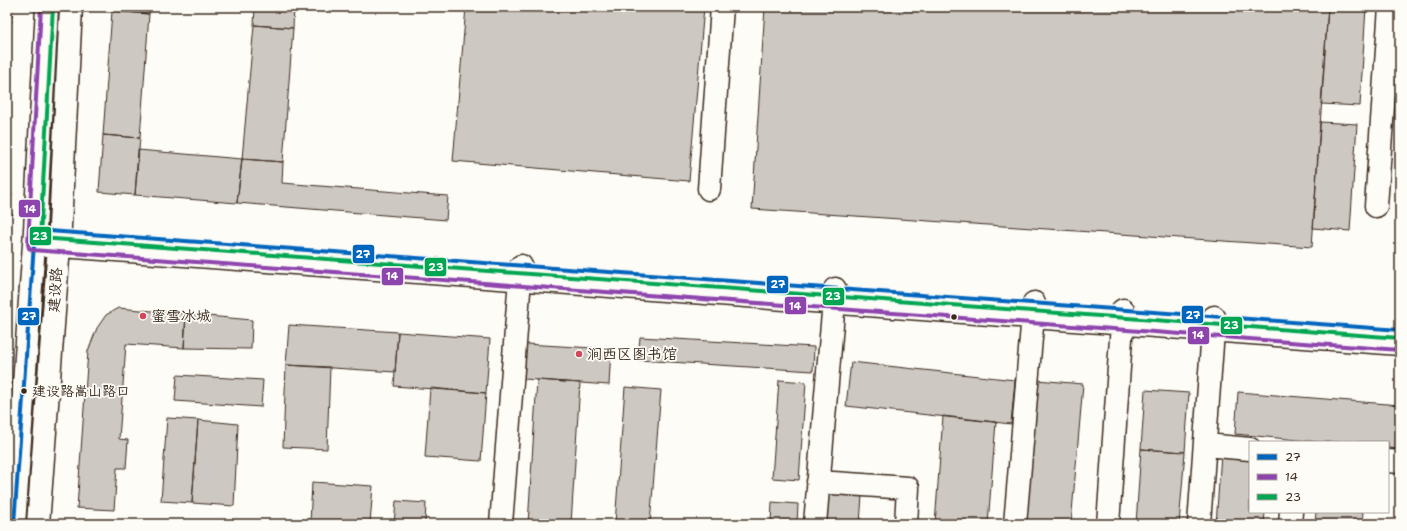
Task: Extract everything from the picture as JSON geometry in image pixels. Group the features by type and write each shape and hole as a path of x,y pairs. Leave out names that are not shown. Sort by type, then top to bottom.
{"street":[{"name":"建设路","path":"14,524 34,237 47,7"},
{"name":"建设路","path":"38,524 59,239 71,7"},
{"path":"709,189 722,7"},
{"path":"1376,206 1390,7"},
{"path":"34,237 1214,324 1400,344"},
{"path":"501,524 520,273"},
{"path":"815,524 835,296"},
{"path":"1015,524 1033,310"},
{"path":"1108,524 1122,317"},
{"path":"1214,324 1400,330"},
{"path":"1199,524 1214,324"},
{"path":"1205,445 1249,449"},
{"path":"1389,461 1400,462"},
{"path":"818,482 908,488 906,524"},
{"path":"1290,524 1291,513"}],"path":[{"path":"7,77 12,7"}],"building":[{"path":"113,7 150,7 149,14 112,11"},
{"path":"255,7 294,7 293,28 254,25"},
{"path":"466,7 704,7 689,181 453,161"},
{"path":"765,7 1328,7 1312,247 752,209"},
{"path":"1328,7 1366,7 1360,106 1321,104"},
{"path":"112,11 149,14 140,138 103,135"},
{"path":"254,25 293,28 283,162 242,159"},
{"path":"1320,122 1357,124 1350,231 1313,228"},
{"path":"103,135 140,138 135,195 99,192"},
{"path":"138,150 242,159 237,203 135,195"},
{"path":"242,159 283,162 282,183 448,196 446,220 237,203"},
{"path":"118,308 186,314 184,348 126,344 119,439 128,440 126,468 117,468 114,510 77,508 88,351 97,328 106,315"},
{"path":"186,314 252,320 251,349 184,348"},
{"path":"289,325 398,332 395,372 286,365"},
{"path":"398,332 490,339 486,393 394,386"},
{"path":"640,337 814,347 813,371 638,360"},
{"path":"526,344 611,349 609,385 524,379"},
{"path":"851,362 1015,380 1011,424 846,406"},
{"path":"286,365 330,367 327,449 283,447"},
{"path":"177,375 263,380 261,407 175,401"},
{"path":"537,380 580,383 571,524 528,524"},
{"path":"779,380 806,382 799,480 772,478"},
{"path":"1037,380 1083,384 1071,524 1024,524"},
{"path":"625,387 661,390 650,524 615,524"},
{"path":"430,388 486,393 481,461 425,457"},
{"path":"1145,390 1189,393 1185,452 1141,449"},
{"path":"1238,392 1400,405 1400,449 1389,448 1389,441 1308,441 1235,434"},
{"path":"943,416 996,422 988,524 935,524"},
{"path":"167,418 198,420 192,503 161,501"},
{"path":"198,420 238,424 234,506 192,503"},
{"path":"1141,449 1185,452 1179,524 1136,524"},
{"path":"1221,454 1249,457 1249,513 1265,513 1264,524 1216,524"},
{"path":"312,482 373,486 370,524 310,524"},
{"path":"827,493 862,495 860,524 824,524"},
{"path":"396,501 426,503 425,524 394,524"},
{"path":"772,502 798,504 797,524 771,524"},
{"path":"1316,513 1363,513 1362,524 1315,524"}],"transit line":[{"name":"14","path":"41,7 28,244 29,248 32,250 1400,350"},
{"name":"23","path":"53,7 40,238 1400,338"},
{"name":"27","path":"14,524 35,230 1400,330"}],"place":[{"name":"蜜雪冰城","path":"143,316"},
{"name":"涧西区图书馆","path":"579,354"},
{"name":"建设路嵩山路口","path":"24,391"}]}
